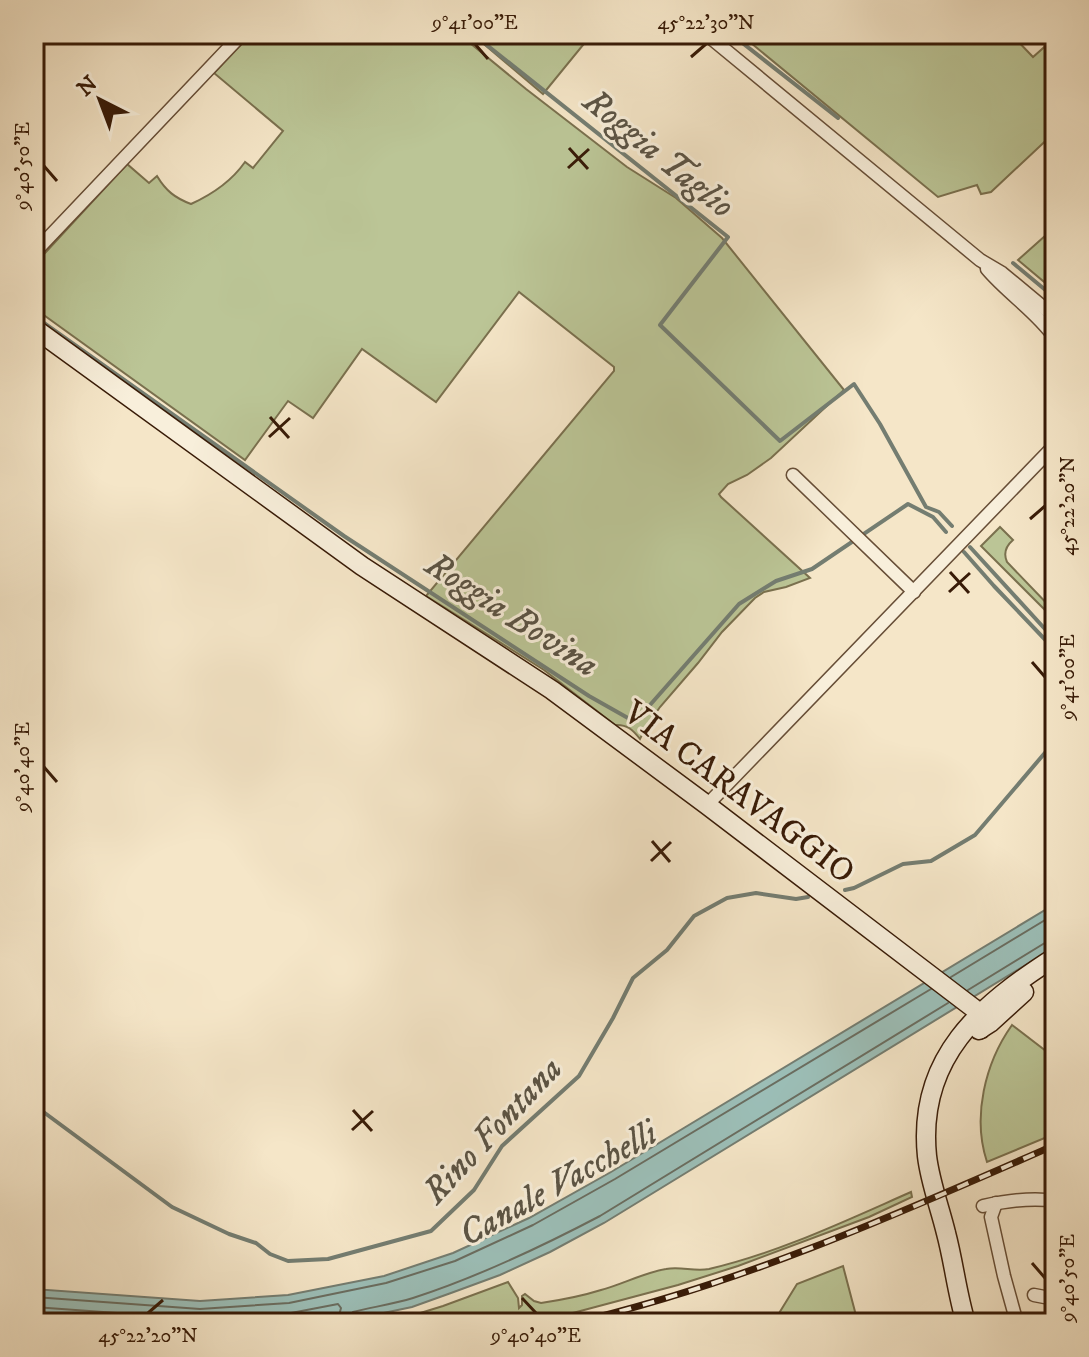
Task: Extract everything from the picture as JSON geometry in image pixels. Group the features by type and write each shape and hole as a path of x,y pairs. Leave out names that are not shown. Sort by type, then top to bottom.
{"street":[{"path":"34,253 242,34"},
{"path":"706,34 980,260 1002,273 1055,317"},
{"path":"980,260 997,282 1044,323 1055,338"},
{"name":"VIA CARAVAGGIO","path":"34,328 362,566 552,690 980,1015"},
{"path":"1044,457 1055,436"},
{"path":"707,805 1055,445"},
{"path":"793,475 914,592"},
{"path":"966,1323 930,1170 926,1141 929,1103 940,1069 949,1053 980,1015 1055,957"},
{"path":"980,1015 998,1016 1055,964"},
{"path":"1017,1323 990,1204 1043,1199 1055,1201"},
{"path":"1034,1295 1055,1299"}],"green space":[{"path":"251,34 459,34 627,167 676,198 722,238 844,390 771,458 728,484 719,494 810,578 764,592 755,598 722,632 660,707 640,739 629,728 615,725 544,670 426,596 614,371 614,367 519,292 436,402 362,349 313,418 288,401 245,460 34,308 34,265 127,164 149,183 157,176 171,193 191,204 221,187 245,162 253,168 283,131 214,73"},
{"path":"472,34 592,34 543,94"},
{"path":"740,34 1011,34 1033,57 1055,41 1055,132 991,192 981,194 977,185 938,197"},
{"path":"1055,227 1055,291 1018,260"},
{"path":"1000,527 1013,540 1006,550 1007,562 1055,612 1055,620 981,546"},
{"path":"1012,1025 1055,1058 1055,1118 1047,1122 1052,1135 987,1162 981,1127 984,1091 995,1056"},
{"path":"911,1192 912,1197 869,1217 738,1266 554,1318 528,1323 388,1323 508,1282 518,1298 519,1308 525,1294 541,1303 609,1288 666,1269 709,1269 786,1245"},
{"path":"843,1266 858,1323 773,1323 797,1284"}],"water":[{"path":"1055,904 1055,947 604,1223 500,1275 412,1307 336,1323 34,1323 34,1289 200,1301 288,1295 384,1276 453,1253 529,1218 611,1172"}],"waterway":[{"name":"Roggia Taglio","path":"473,34 728,237 660,325 780,441 854,384 926,507 939,512 952,526"},
{"path":"731,34 838,118"},
{"path":"1013,263 1055,298"},
{"name":"Roggia Bovina","path":"34,316 344,536 589,696 635,722 739,604 776,581 812,569 908,504 933,517 946,532"},
{"name":"Roggia Taglio","path":"970,547 1055,640"},
{"name":"Roggia Bovina","path":"964,552 1055,650"},
{"name":"Rino Fontana","path":"845,890 903,864 931,861 975,835 1055,741"},
{"name":"Rino Fontana","path":"34,1105 172,1207 256,1243 270,1254 288,1261 328,1259 431,1231 474,1190 502,1146 579,1076 633,978 667,950 694,916 727,898 756,893 796,899 808,897"}],"railway":[{"path":"573,1323 636,1307 758,1268 878,1221 1055,1145"}],"water label":[{"name":"Canale Vacchelli","path":"557,1182"}]}
